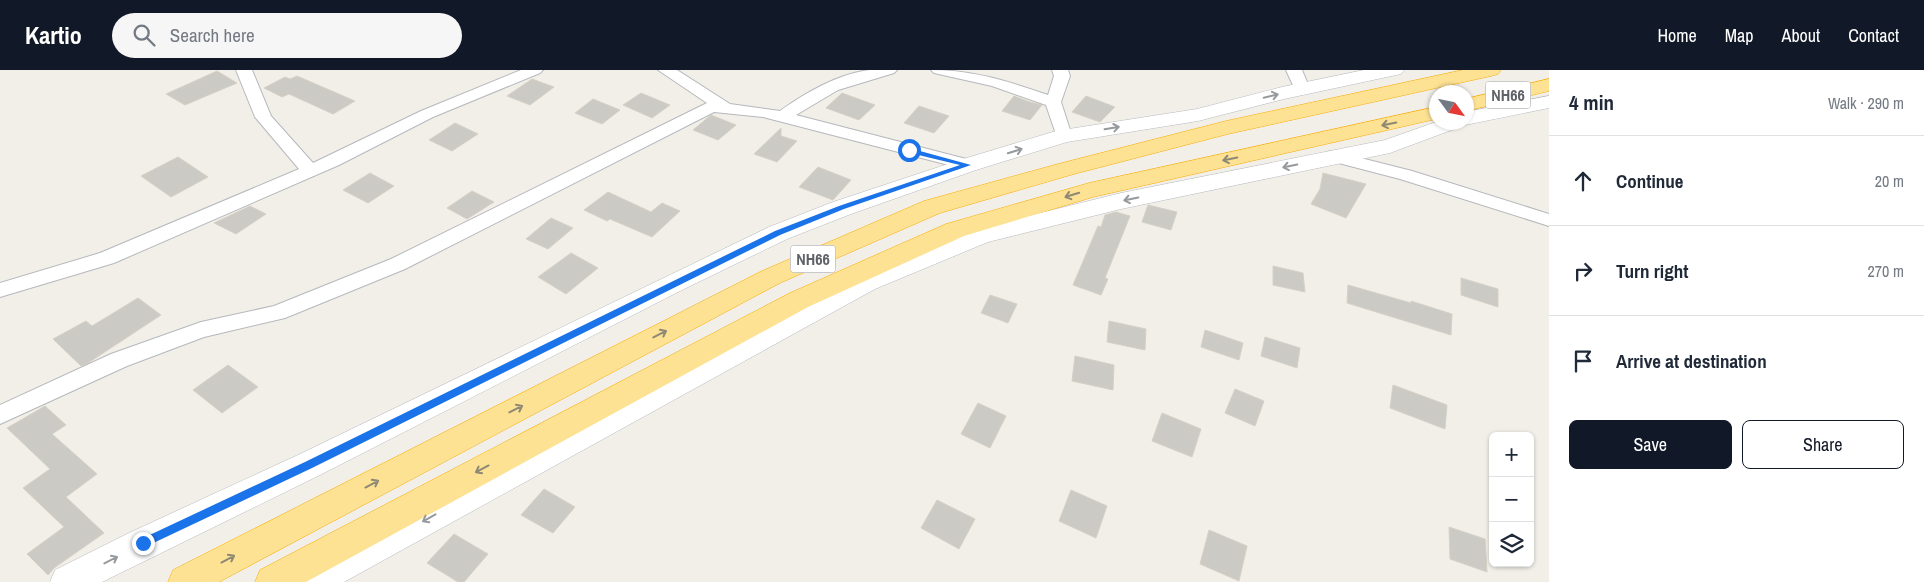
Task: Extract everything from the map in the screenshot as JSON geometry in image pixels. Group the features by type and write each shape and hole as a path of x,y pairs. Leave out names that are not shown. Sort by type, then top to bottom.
{"highway":[{"name":"NH66","path":"185,582 771,277 932,207 1066,169 1226,128 1491,70"},
{"name":"NH66","path":"1474,103 1549,85"},
{"name":"NH66","path":"272,582 799,300 955,230 1089,190 1429,115"}],"street":[{"path":"244,70 262,117 310,171"},
{"path":"0,290 107,258 310,171 427,114 535,70"},
{"path":"666,70 725,108"},
{"path":"783,117 800,103 830,88 856,77 889,70"},
{"path":"939,70 996,82 1052,102"},
{"path":"1060,70 1062,76 1052,102 1064,136"},
{"path":"67,582 778,233 842,208 968,165 1064,136 1198,115 1298,80 1394,70"},
{"path":"1474,117 1549,102"},
{"path":"0,415 119,360 201,330 278,313 398,264 687,118 712,108 763,112 968,165"},
{"path":"311,582 866,282 981,236 1121,201 1333,156 1390,146 1435,130"},
{"path":"1333,156 1406,175 1549,220"}],"building":[{"path":"217,71 237,83 185,105 166,94"},
{"path":"297,76 355,101 333,114 289,94 282,97 264,88 285,77 290,79"},
{"path":"532,79 554,87 530,105 507,96"},
{"path":"641,93 670,105 652,118 623,105"},
{"path":"842,93 875,105 859,120 826,108"},
{"path":"1014,96 1042,105 1030,120 1002,111"},
{"path":"1086,96 1115,107 1100,122 1072,112"},
{"path":"593,99 620,110 602,124 575,113"},
{"path":"919,106 949,116 934,133 904,123"},
{"path":"711,115 736,125 718,140 693,130"},
{"path":"455,123 478,134 452,151 429,140"},
{"path":"781,128 781,136 797,141 777,162 754,154"},
{"path":"178,157 208,177 171,197 141,176"},
{"path":"818,167 851,180 833,200 799,187"},
{"path":"370,173 394,186 368,203 343,190"},
{"path":"1323,173 1366,184 1346,218 1311,204 1320,189"},
{"path":"472,191 494,202 467,219 447,208"},
{"path":"608,192 651,212 662,203 680,211 652,237 610,219 607,221 584,210"},
{"path":"1148,205 1177,212 1171,230 1142,222"},
{"path":"250,206 266,214 236,234 214,223"},
{"path":"1116,212 1130,216 1105,278 1108,279 1101,295 1073,285 1098,226 1101,227 1105,215"},
{"path":"551,218 573,228 548,249 526,239"},
{"path":"571,253 598,268 566,294 538,277"},
{"path":"1273,266 1303,273 1305,292 1273,285"},
{"path":"1461,278 1498,289 1498,307 1461,295"},
{"path":"1348,285 1411,303 1411,301 1452,314 1451,335 1347,303"},
{"path":"990,295 1017,304 1008,323 981,313"},
{"path":"138,298 161,315 88,363 81,366 53,339 86,321 92,326"},
{"path":"1109,321 1146,329 1145,350 1107,342"},
{"path":"1205,330 1243,343 1239,360 1201,347"},
{"path":"1265,337 1300,348 1297,368 1261,356"},
{"path":"1075,356 1114,365 1113,390 1072,381"},
{"path":"228,365 258,387 222,413 193,390"},
{"path":"1393,385 1447,405 1445,429 1390,408"},
{"path":"1235,389 1264,401 1255,426 1225,413"},
{"path":"978,403 1006,416 990,448 961,434"},
{"path":"45,406 66,425 52,434 97,474 66,497 104,533 54,568 48,575 27,554 64,527 23,488 50,469 7,428"},
{"path":"1162,413 1201,429 1192,457 1152,441"},
{"path":"544,489 575,507 553,533 521,515"},
{"path":"1071,490 1107,506 1096,538 1059,521"},
{"path":"937,500 975,519 959,549 921,528"},
{"path":"1449,527 1485,539 1487,572 1450,559"},
{"path":"1209,530 1247,546 1239,581 1200,564"},
{"path":"454,534 488,554 464,582 458,582 427,563"}],"route":[{"path":"143,543 309,465 673,283 778,233 842,208 968,165 909,150"}]}
